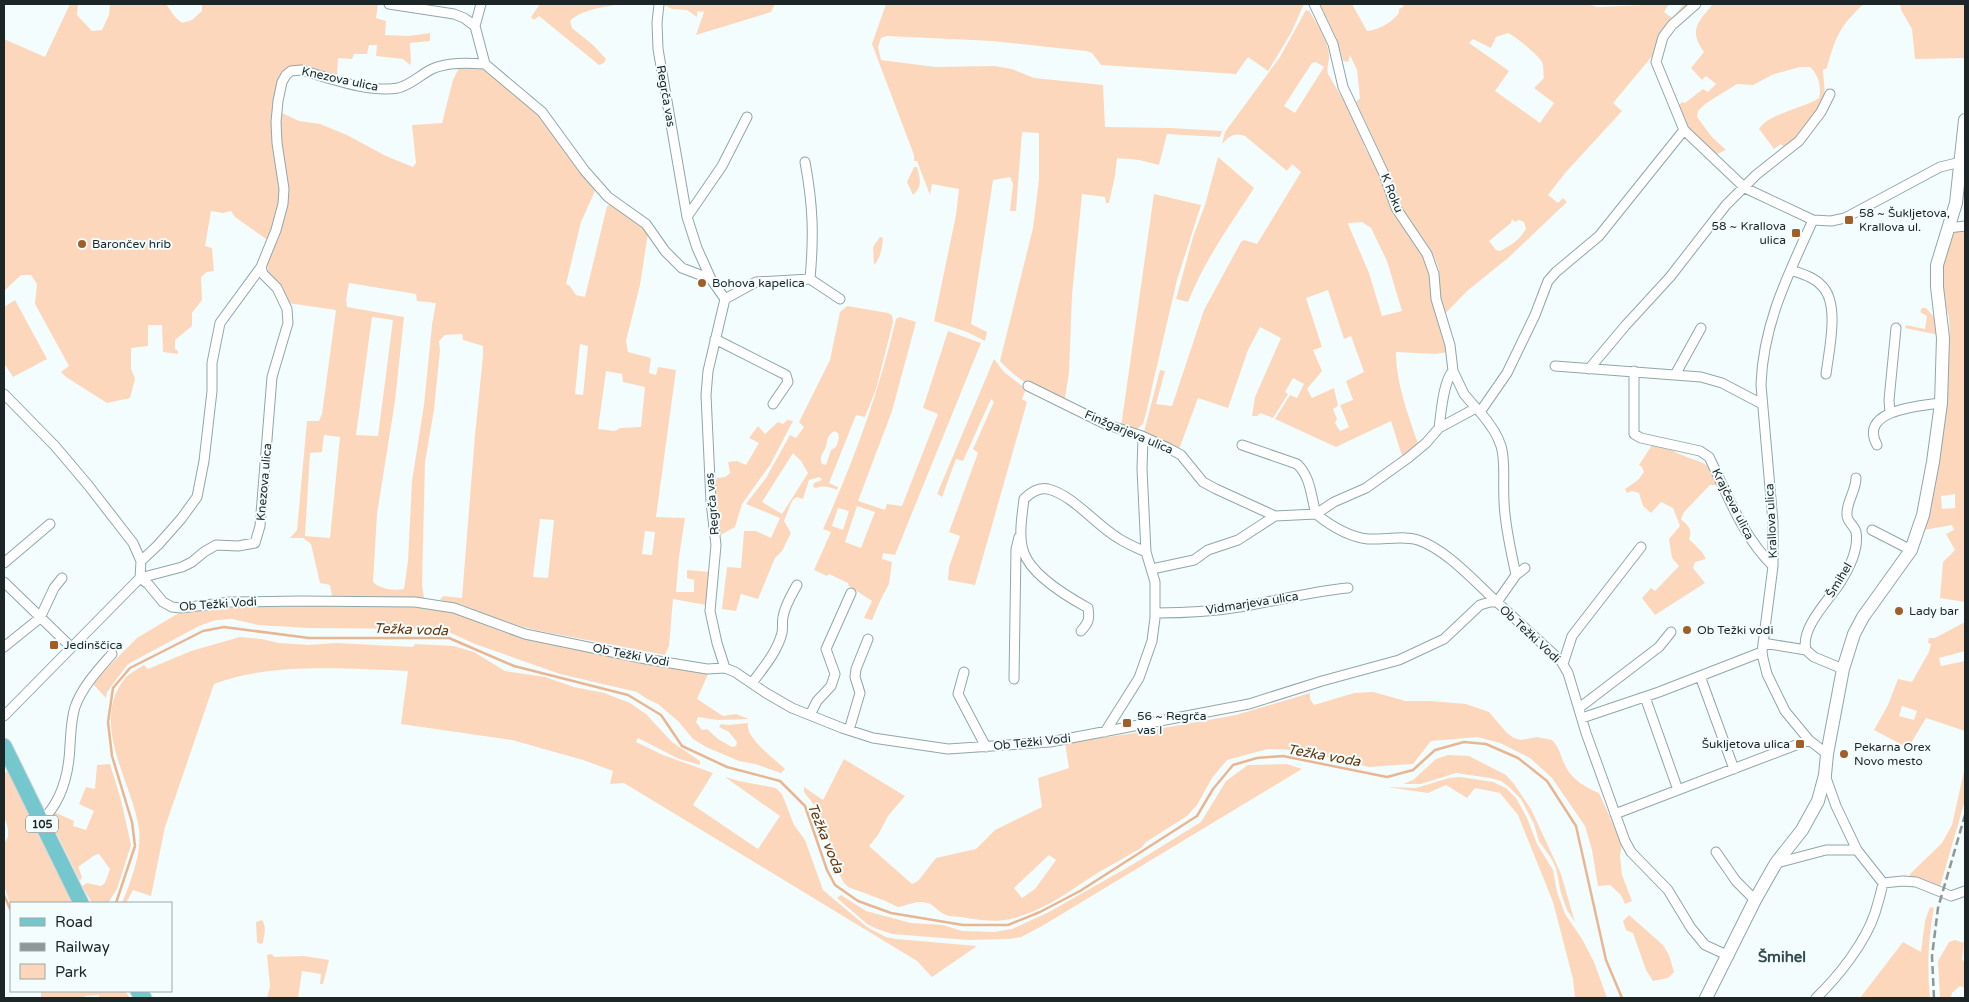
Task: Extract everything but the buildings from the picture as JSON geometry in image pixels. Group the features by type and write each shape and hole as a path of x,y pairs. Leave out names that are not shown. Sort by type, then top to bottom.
{"main road":[{"name":"105","path":"4,746 80,902"}],"street":[{"path":"389,4 454,14 475,26"},
{"path":"481,4 475,26 485,64 542,112 585,171 608,197 646,224 665,251 682,268 711,279"},
{"name":"Regrča vas","path":"659,4 657,23 658,49 687,217 697,248 711,279 725,299 708,371 706,395 711,502 716,545 710,611 725,668"},
{"name":"K Roku","path":"1314,4 1333,44 1343,87 1384,174 1396,208 1427,254 1432,266 1436,299 1450,344 1453,371 1464,394 1496,432 1505,458 1504,502 1506,528 1516,575"},
{"path":"1696,4 1672,25 1663,37 1656,62 1684,130 1745,188 1813,220 1831,221 1845,218 1940,167 1961,162"},
{"name":"Knezova ulica","path":"140,578 182,567 216,545 238,546 255,544 260,526 272,377 288,323 287,309 276,288 263,274 261,267 276,230 283,204 284,189 276,122 282,82 286,75 291,71 301,70 364,86 396,88 405,86 440,66 485,64"},
{"path":"1590,369 1625,326 1670,277 1726,205 1756,175 1799,141 1821,112 1830,94"},
{"path":"687,217 722,166 747,116"},
{"path":"1706,998 1776,863 1802,830 1814,810 1825,775 1827,754 1843,669 1854,634 1862,616 1911,550 1921,524 1928,495 1941,403 1943,338 1937,275 1940,252 1956,203 1965,120"},
{"path":"1316,514 1324,508 1366,488 1408,458 1439,428 1458,417 1478,410 1507,373 1535,315 1548,281 1599,236 1684,130"},
{"path":"805,162 812,198 813,226 810,279"},
{"name":"Krallova ulica","path":"1813,220 1774,310 1762,363 1762,404 1773,522 1773,566 1762,648 1767,674 1785,711 1809,740 1827,754"},
{"path":"1948,228 1965,226"},
{"path":"141,561 181,519 197,497 204,461 212,392 212,363 220,323 261,267"},
{"path":"1791,270 1808,276 1821,285 1828,293 1832,305 1826,374"},
{"path":"725,299 756,282 810,279 840,299"},
{"path":"1674,375 1701,328"},
{"path":"1890,413 1889,400 1896,328"},
{"path":"715,339 786,375 788,382 773,404"},
{"path":"1555,366 1701,377 1722,382 1762,404"},
{"path":"1439,428 1447,383 1449,375 1453,371"},
{"name":"Krajčeva ulica","path":"1634,371 1634,434 1641,438 1700,451 1709,457 1734,513 1749,539 1773,566"},
{"name":"Finžgarjeva ulica","path":"1028,386 1105,424 1143,437 1181,455 1203,482 1274,516 1316,514"},
{"path":"4,394 43,434 88,486 133,543 141,561 140,578 70,646 25,696 4,716"},
{"path":"1877,444 1873,432 1874,425 1881,418 1890,413 1941,403"},
{"path":"1105,732 1139,678 1152,641 1155,613 1155,582 1146,552 1142,469 1143,437"},
{"path":"1242,445 1297,464 1304,470 1308,478 1316,514 1336,528 1352,535 1368,538 1416,539 1428,544 1450,559 1497,602 1516,575 1525,568"},
{"name":"Šmihel","path":"1806,650 1804,644 1810,626 1840,583 1851,561 1855,547 1856,530 1848,519 1847,514 1856,486 1856,478"},
{"path":"1014,679 1016,549 1021,532 1024,499 1030,493 1039,489 1047,489 1070,501 1117,538 1146,552"},
{"path":"1152,569 1194,560 1208,550 1238,540 1274,516"},
{"path":"4,563 50,524"},
{"path":"1872,530 1911,550"},
{"path":"1021,532 1024,553 1032,566 1049,582 1088,608 1089,622 1081,631"},
{"name":"Ob Težki Vodi","path":"1563,664 1572,636 1641,546"},
{"path":"4,647 40,618 54,588 62,578"},
{"name":"Ob Težki Vodi","path":"140,578 163,602 172,607 182,608 230,602 415,602 454,608 525,634 646,659 706,669 725,668 792,708 849,730 873,738 948,749 1050,742 1249,704 1322,681 1399,660 1444,639 1480,605 1497,602 1563,664 1568,673 1624,842 1631,852 1668,890 1697,935 1705,944 1728,956"},
{"path":"4,582 70,646"},
{"path":"752,683 769,661 778,644 783,630 782,620 785,606 797,585"},
{"name":"Vidmarjeva ulica","path":"1155,613 1181,613 1244,606 1303,594 1348,588"},
{"path":"810,715 830,686 835,674 826,649 851,593"},
{"path":"1579,708 1659,647 1671,632"},
{"path":"849,730 860,693 855,676 856,669 868,639"},
{"path":"1582,718 1700,676 1762,648 1806,650 1814,657 1843,669"},
{"path":"40,821 48,814 64,786 70,754 71,724 79,698 90,680 112,654"},
{"name":"Ob Težki Vodi","path":"964,672 958,694 986,747"},
{"path":"1700,676 1734,769"},
{"path":"1644,697 1678,790"},
{"path":"1615,814 1809,740"},
{"path":"1825,775 1836,806 1857,850 1887,883"},
{"path":"1776,863 1826,850 1857,850"},
{"path":"1716,852 1736,881 1756,900"},
{"path":"1887,883 1916,882 1951,896 1965,892"},
{"path":"1816,998 1862,941 1887,883"}],"green space":[{"path":"70,4 78,4 77,15 92,31 102,30 109,15 110,4 166,4 182,23 192,20 202,11 202,4 378,4 376,18 386,21 385,35 409,36 430,33 430,41 410,43 410,65 403,59 376,56 377,45 369,45 367,54 354,54 352,59 338,58 337,76 299,65 287,68 278,84 282,189 279,209 269,241 235,217 231,211 223,213 211,211 205,246 212,248 214,271 207,272 201,277 202,300 192,313 192,326 175,340 175,349 178,351 178,354 163,352 162,325 148,325 148,346 131,348 131,369 135,379 130,398 107,403 61,372 69,366 35,304 37,284 31,275 21,275 4,291 4,39 45,57"},
{"path":"540,4 621,4 587,11 570,21 572,28 593,45 606,59 604,63 599,65 539,16 534,20 531,17"},
{"path":"662,4 775,4 771,12 696,35 704,12 697,11 697,17 687,10 672,9"},
{"path":"886,4 1304,4 1291,33 1268,71 1248,57 1236,74 1101,65 1092,53 1086,51 993,41 887,36 881,38 878,47 881,60 935,67 994,66 1012,69 1034,78 1103,85 1105,127 1222,131 1220,137 1167,134 1159,165 1139,160 1117,158 1109,203 1106,203 1105,197 1082,194 1072,295 1069,373 1064,404 1022,380 1000,361 1033,228 1039,180 1039,133 1022,132 1016,211 1010,211 1013,184 1010,177 993,180 971,324 987,332 985,341 967,332 934,321 956,215 959,189 932,184 930,195 917,161 914,161 914,155 872,44"},
{"path":"1320,4 1352,4 1367,31 1381,27 1389,22 1399,13 1399,9 1404,4 1587,4 1598,7 1669,4 1664,12 1672,18 1684,4 1693,4 1660,40 1653,55 1613,103 1622,111 1566,172 1548,195 1558,203 1563,198 1567,202 1508,258 1467,291 1443,316 1437,283 1439,276 1438,268 1435,259 1402,208 1390,176 1356,102 1360,98 1357,70 1350,55 1348,62 1343,61 1336,37","holes":["1508,33 1526,46 1542,62 1544,78 1534,88 1554,103 1540,123 1495,91 1509,71 1469,43 1473,39 1491,48 1496,37","1512,219 1515,222 1519,220 1524,222 1526,229 1512,244 1500,251 1496,250 1489,241 1511,223"]},
{"path":"1713,4 1864,4 1849,19 1836,40 1827,68 1823,70 1825,96 1813,121 1786,149 1781,144 1774,149 1759,129 1770,119 1819,98 1819,81 1810,67 1800,67 1774,74 1753,85 1737,84 1705,104 1698,111 1697,117 1712,137 1726,150 1713,156 1687,125 1679,105 1682,102 1685,103 1703,89 1708,92 1716,84 1706,76 1702,80 1691,68 1704,52 1697,38 1697,26"},
{"path":"1900,4 1965,4 1965,58 1915,59 1912,29 1901,10"},
{"path":"1306,10 1309,11 1328,49 1328,74 1355,120 1366,150 1374,162 1395,214 1429,266 1449,352 1435,354 1396,352 1398,376 1407,412 1419,447 1403,459 1391,421 1336,447 1275,419 1290,395 1297,398 1304,384 1293,378 1285,392 1288,394 1273,418 1260,413 1257,416 1252,416 1255,397 1281,338 1260,327 1248,350 1228,408 1198,398 1178,452 1144,432 1160,370 1165,371 1156,404 1172,406 1204,310 1241,242 1244,240 1257,244 1301,172 1292,164 1287,171 1245,136 1237,134 1222,144 1225,132 1280,57","holes":["1316,62 1324,67 1295,113 1284,106 1312,63","1362,222 1371,228 1387,261 1402,311 1382,316 1369,273 1348,223","1328,290 1344,339 1351,336 1364,372 1346,381 1353,400 1340,405 1349,427 1340,431 1335,423 1337,419 1333,409 1338,406 1334,388 1312,398 1307,389 1322,371 1313,350 1322,347 1306,298"]},
{"path":"473,66 488,69 536,111 595,191 581,222 566,284 570,286 576,295 585,297 607,206 610,204 638,221 648,233 640,285 626,341 628,352 651,358 649,373 656,375 658,367 676,370 656,517 685,518 676,592 694,592 694,580 687,578 687,570 710,572 706,605 673,599 669,646 665,655 535,630 505,622 460,604 440,600 443,596 462,598 483,356 483,346 463,340 462,334 445,335 439,341 440,350 434,410 425,462 422,585 424,598 332,596 330,585 320,583 311,544 303,538 290,538 297,530 307,421 319,421 322,414 336,310 288,303 280,285 268,271 267,264 281,224 280,115 282,113 299,121 320,124 413,167 416,163 412,125 442,123 453,80 459,68","holes":["349,283 416,294 417,301 436,303 424,405 412,481 408,561 404,589 387,589 373,582 377,514 395,401 404,317 347,307 346,300","372,317 393,320 378,436 356,435","580,344 588,346 583,395 575,394","606,371 622,374 623,382 645,387 641,427 620,428 615,431 598,429","324,435 340,437 330,538 305,536 310,453 322,452","540,519 554,520 548,578 533,577","645,531 655,532 652,555 642,554"]},
{"path":"1218,157 1254,188 1210,258 1188,302 1176,299 1193,237 1205,205"},
{"path":"914,167 917,167 920,182 913,195 907,182"},
{"path":"1154,194 1201,205 1177,280 1143,424 1135,431 1121,427"},
{"path":"1965,229 1965,602 1940,598 1943,562 1955,550 1946,534 1954,530 1952,525 1924,530 1950,339 1949,317 1943,296 1943,272 1951,232","holes":["1955,494 1955,508 1942,509 1941,496"]},
{"path":"880,237 883,238 882,249 874,265 873,247"},
{"path":"15,300 47,359 13,377 4,363 4,307"},
{"path":"847,306 888,313 892,315 893,322 876,389 865,417 856,415 829,483 838,487 837,490 826,487 813,487 814,483 822,480 820,477 809,480 803,499 796,497 792,501 784,521 791,533 782,551 775,558 758,599 741,594 736,611 722,609 727,567 741,568 744,531 756,531 771,538 780,518 746,504 766,478 790,435 796,438 804,427 799,422 830,360 840,312","holes":["834,431 838,433 839,438 836,447 831,450 826,465 822,464 821,456 828,437","793,453 801,461 808,473 782,514 762,502"]},
{"path":"1922,308 1926,308 1934,317 1939,335 1905,328 1906,325 1925,329 1927,316 1920,312"},
{"path":"900,317 916,322 892,411 858,501 885,510 887,504 902,506 938,414 923,408 948,331 981,343 895,555 883,553 882,559 892,562 889,584 872,620 864,618 872,601 849,586 848,583 829,574 827,576 814,570 831,532 823,529 865,426 882,373 896,319","holes":["857,506 875,512 861,548 845,542","838,508 849,511 843,530 832,526"]},
{"path":"994,359 1004,372 1026,389 1022,399 1027,402 975,585 948,580 949,567 960,536 949,532 978,453 973,449 994,402 991,399 963,461 956,459 942,497 937,494"},
{"path":"787,420 793,421 770,465 742,504 735,527 719,536 714,485 717,478 725,477 730,473 728,462 737,461 746,465 759,443 749,438 758,426 765,434 778,422 783,424"},
{"path":"1652,445 1665,447 1705,464 1717,477 1720,485 1710,485 1684,512 1681,519 1690,530 1689,539 1706,559 1695,562 1693,568 1705,583 1655,615 1642,598 1651,588 1655,591 1679,566 1672,558 1669,539 1680,526 1673,508 1661,502 1651,513 1643,506 1639,493 1632,491 1627,493 1625,489 1638,480 1644,472 1639,465"},
{"path":"341,605 399,606 447,610 490,627 541,641 708,674 697,699 723,716 736,714 749,719 718,720 698,717 696,722 702,730 707,729 718,739 732,747 736,746 737,742 729,732 719,727 721,724 748,723 748,729 756,742 785,769 781,773 755,764 739,761 706,747 693,739 678,721 658,704 637,692 560,674 475,644 451,633 426,629 307,628 258,625 232,619 216,620 199,626 128,664 107,692 106,698 93,684 137,638 177,614 223,608"},
{"path":"1965,622 1965,651 1939,658 1941,666 1965,661 1965,731 1926,718 1908,748 1874,730 1888,705 1898,679 1912,682 1929,652 1931,644 1928,643 1929,638 1935,638","holes":["1902,706 1917,711 1914,720 1899,716"]},
{"path":"240,637 309,645 336,643 413,647 415,644 454,646 474,652 505,671 545,677 574,687 604,693 630,703 646,714 672,742 700,761 700,765 679,759 638,738 636,742 663,755 713,773 693,805 758,849 780,816 725,777 776,788 782,794 794,825 805,840 823,890 867,927 886,937 896,939 977,946 932,977 917,961 624,783 610,784 613,771 583,760 512,740 401,724 408,671 335,668 284,670 260,672 214,684 165,827 151,896 133,890 127,902 122,902 135,867 140,838 135,811 116,753 112,733 111,714 115,696 125,678 144,665 148,669 191,651"},
{"path":"1373,692 1406,701 1466,704 1489,712 1507,733 1514,738 1521,740 1537,737 1552,740 1558,747 1567,769 1573,777 1586,787 1599,793 1622,844 1620,856 1622,875 1632,901 1625,904 1621,895 1610,885 1598,886 1592,850 1585,826 1552,778 1530,758 1500,743 1477,737 1431,741 1413,764 1369,767 1295,750 1268,749 1227,760 1212,778 1197,805 1187,816 1146,842 1141,848 1049,904 1030,913 1002,920 987,921 949,916 924,902 898,907 848,887 834,865 831,845 815,806 804,792 804,787 823,800 844,759 905,796 888,816 878,835 869,846 912,884 918,881 936,858 976,849 995,830 1042,807 1038,778 1069,768 1065,743 1236,715 1310,693 1310,699 1314,705 1354,693","holes":["1049,855 1056,860 1035,889 1022,898 1014,888"]},
{"path":"1448,755 1469,756 1506,775 1514,784 1531,809 1561,874 1575,922 1567,910 1561,893 1556,868 1539,841 1534,824 1521,799 1509,787 1501,781 1490,778 1456,773 1421,784 1403,784 1413,780 1436,759"},
{"path":"110,764 121,800 131,845 117,889 109,902 91,902 82,886 87,883 101,886 105,883 110,869 99,854 95,855 78,867 82,877 80,881 49,818 54,812 74,821 73,826 86,830 94,811 79,804 86,787 95,789 97,765"},
{"path":"1287,764 1302,769 1021,937 968,940 892,934 867,924 837,898 841,895 866,911 911,923 943,925 962,931 994,932 1012,929 1049,912 1130,866 1201,822 1226,781 1248,765"},
{"path":"1965,767 1965,800 1940,887 1909,878 1910,874 1942,843 1952,825"},
{"path":"8,770 74,902 10,903 4,886 4,844 8,837 8,829 4,815 4,774"},
{"path":"1460,777 1493,782 1506,788 1516,798 1527,818 1537,844 1553,870 1557,892 1565,914 1582,939 1594,962 1607,998 1575,998 1573,979 1553,902 1518,815 1500,793 1475,788 1467,798 1446,785 1428,793 1387,787 1416,788 1449,778"},
{"path":"1930,907 1934,908 1930,930 1930,998 1860,998 1903,942 1921,952 1925,921"},
{"path":"1629,915 1663,945 1669,955 1674,972 1668,978 1653,981 1646,970 1633,933 1626,930 1623,921"},
{"path":"262,920 265,931 263,943 260,944 257,942 256,922"},
{"path":"1955,940 1964,943 1962,960 1965,962 1965,988 1960,986 1952,993 1951,998 1940,998 1938,961 1949,942"},
{"path":"272,954 274,957 304,956 329,960 323,984 320,984 321,974 302,971 298,998 267,998 270,986 267,955"},
{"path":"41,992 126,992 130,998 99,998 99,995 85,996 85,998 41,998"}],"waterway":[{"name":"Težka voda","path":"116,902 135,846 132,822 112,756 108,722 113,688 130,668 203,631 224,627 309,638 449,638 514,666 628,695 661,715 682,746 727,767 780,781 805,806 827,870 835,885 858,901 891,913 963,925 1008,925 1040,912 1080,891 1197,816 1213,789 1233,765 1257,758 1283,756 1387,777 1413,770 1435,750 1464,742 1486,744 1518,758 1547,781 1576,826 1606,960 1622,998"},
{"name":"Težka voda","path":"4,895 10,909"}],"railway":[{"path":"1934,998 1932,956 1938,908 1965,815"}],"place":[{"name":"58 ~ Šukljetova, Krallova ul.","path":"1849,220"},
{"name":"58 ~ Krallova ulica","path":"1796,233"},
{"name":"Barončev hrib","path":"82,244"},
{"name":"Bohova kapelica","path":"702,283"},
{"name":"Lady bar","path":"1899,611"},
{"name":"Ob Težki vodi","path":"1687,630"},
{"name":"Jedinščica","path":"54,645"},
{"name":"56 ~ Regrča vas I","path":"1127,723"},
{"name":"Šukljetova ulica","path":"1800,744"},
{"name":"Pekarna Orex Novo mesto","path":"1844,754"}],"district":[{"name":"Šmihel","path":"1782,957"}]}
